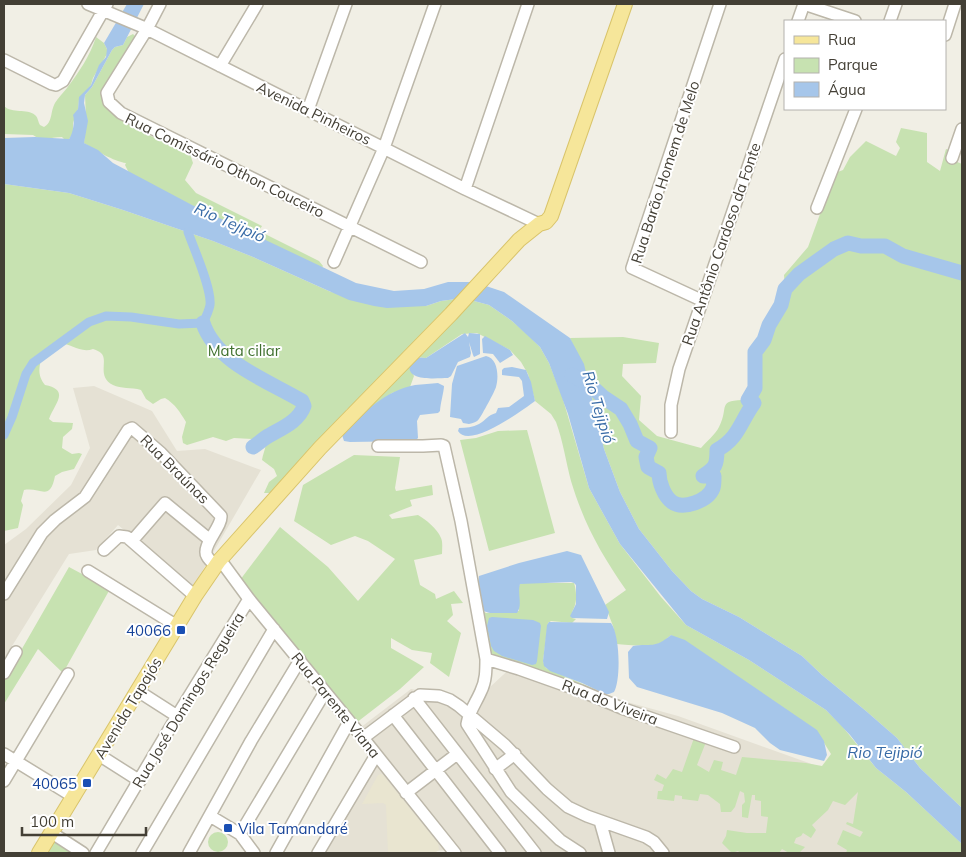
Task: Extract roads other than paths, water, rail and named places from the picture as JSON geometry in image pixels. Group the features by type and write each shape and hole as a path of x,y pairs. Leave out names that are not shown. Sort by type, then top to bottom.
{"main road":[{"name":"Avenida Tapajós","path":"39,853 217,563 320,448 451,314 519,240 539,224 546,222 551,216 625,4"}],"street":[{"name":"Avenida Pinheiros","path":"88,4 105,7 117,15 539,224"},
{"name":"Rua Comissário Othon Couceiro","path":"160,4 107,93 109,102 121,113 421,262"},
{"path":"220,66 256,4"},
{"path":"308,110 346,4"},
{"path":"334,262 384,148 435,4"},
{"path":"465,189 528,4"},
{"name":"Rua Barão Homem de Melo","path":"702,300 632,268 720,4"},
{"path":"798,20 804,4 852,20"},
{"path":"890,20 896,4"},
{"path":"946,33 955,4"},
{"path":"4,60 52,84 56,85 63,82 105,7"},
{"name":"Rua Antônio Cardoso da Fonte","path":"671,432 671,405 674,388 702,300 784,62"},
{"path":"817,208 856,110"},
{"path":"952,158 962,129"},
{"name":"Rua Braúnas","path":"4,594 42,533 55,520 85,497 128,430 132,428 161,452 221,516 222,521 210,540"},
{"path":"378,446 441,444 445,449 461,521 486,660 484,685 469,714 467,724 511,792 560,840 580,853"},
{"path":"132,541 163,503 168,504 210,540 206,555 217,563"},
{"path":"104,550 119,536 122,536 132,541 196,596"},
{"name":"Rua Parente Viana","path":"217,563 224,565 249,599 455,853"},
{"path":"88,571 177,626"},
{"name":"Rua José Domingos Regueira","path":"96,853 249,599"},
{"path":"142,853 274,629"},
{"path":"4,673 16,652"},
{"path":"190,853 251,741 300,660"},
{"name":"Rua do Viveira","path":"486,660 528,672 624,709 734,747"},
{"path":"4,781 68,674"},
{"path":"138,691 177,716"},
{"path":"240,834 325,692"},
{"path":"363,738 420,695 439,696 450,700 469,714 514,754 559,800 577,812 646,837 654,842 663,853"},
{"path":"414,698 535,853"},
{"path":"393,715 500,853"},
{"path":"276,853 349,722"},
{"path":"4,754 74,797"},
{"path":"406,793 457,754"},
{"path":"495,769 514,754"},
{"path":"99,755 140,781"},
{"path":"318,853 376,755"},
{"path":"210,816 240,834 254,853"},
{"path":"600,821 609,853"},
{"path":"52,833 83,853"}],"water":[{"name":"Rio Tejipió","path":"127,4 144,4 123,45 112,50 92,87 85,95 84,103 88,121 84,143 98,150 113,163 192,205 356,283 394,291 424,289 448,282 474,282 504,292 570,338 584,364 604,449 620,492 639,529 672,571 691,591 702,599 739,617 802,656 897,738 920,768 962,808 962,844 906,792 876,768 850,735 826,710 749,660 686,625 620,544 589,488 568,414 549,363 540,347 512,321 489,305 463,298 441,301 426,306 387,308 349,300 213,241 123,210 69,193 4,184 4,138 69,139 72,134 73,115 78,109 79,97 91,85 99,65 106,57 107,49 104,43"},
{"path":"465,333 468,337 469,333 480,334 480,354 474,357 469,342 470,357 458,362 451,376 448,378 427,378 414,375 410,371 413,357 426,358"},
{"path":"485,336 510,350 513,355 500,363 493,354 483,353 482,339"},
{"path":"486,356 493,360 497,368 496,387 478,420 469,424 463,423 461,419 450,417 452,384 457,366"},
{"path":"512,367 526,370 535,401 496,427 473,436 464,436 458,431 459,428 479,424 496,413 498,408 509,407 524,396 522,381 519,377 502,375 504,368"},
{"path":"438,383 444,386 440,411 438,413 420,415 417,421 418,438 415,441 344,441 342,435 357,419 384,397 415,385"},
{"path":"567,551 581,555 609,612 607,619 572,618 570,616 576,604 576,585 571,582 520,584 520,606 517,613 490,613 483,611 478,585 479,576 519,563"},
{"path":"489,618 533,620 540,623 536,664 532,665 502,656 494,651 491,646 487,626"},
{"path":"549,622 611,623 618,647 618,678 614,692 605,694 550,671 544,666 547,625"},
{"path":"671,635 685,640 817,730 824,741 827,755 824,761 780,750 755,728 722,713 637,687 629,678 628,652 633,646 657,644"}],"waterway":[{"path":"4,435 26,374 33,363 89,322 106,316 131,317 179,324 203,323 210,307 210,298 206,279 188,232"},
{"path":"572,375 590,385 603,397 621,409 637,441 650,448 646,457 648,467 659,473 664,493 672,502 688,505 701,500 710,493 713,487 714,476 703,476 714,466 717,450 735,435 754,403 748,400 755,388 755,352 764,340 769,325 781,305 785,289 799,274 834,249 848,243 861,246 885,246 903,256 962,273"},
{"path":"203,323 219,349 231,360 245,370 302,401 304,406 302,411 294,420 253,447"}],"place":[{"name":"40066","path":"181,630"},
{"name":"40065","path":"87,783"},
{"name":"Vila Tamandaré","path":"228,828"}],"park label":[{"name":"Mata ciliar","path":"244,350"}]}
